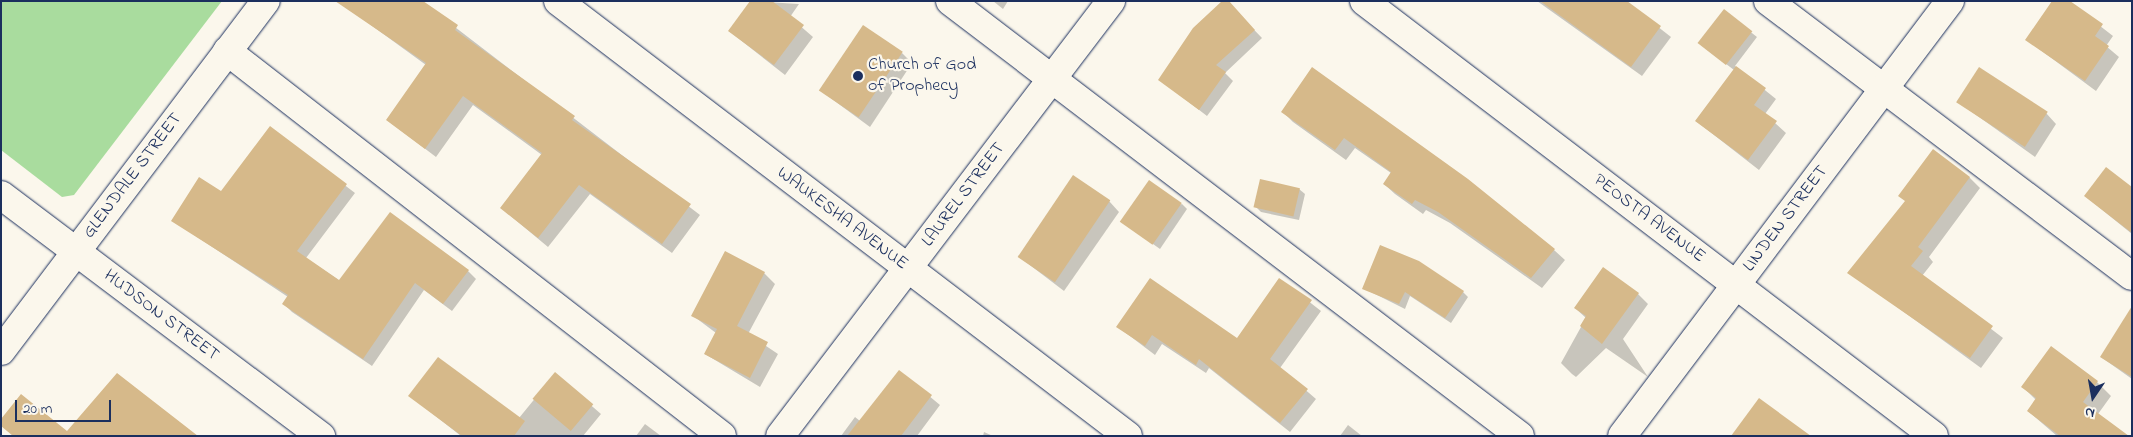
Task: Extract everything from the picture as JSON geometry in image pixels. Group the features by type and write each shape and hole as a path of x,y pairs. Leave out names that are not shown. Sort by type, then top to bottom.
{"street":[{"name":"GLENDALE STREET","path":"1,351 266,1"},
{"name":"WAUKESHA AVENUE","path":"558,1 1128,436"},
{"path":"950,1 1520,436"},
{"name":"LAUREL STREET","path":"780,436 1111,1"},
{"name":"PEOSTA AVENUE","path":"1364,1 1934,436"},
{"path":"1768,1 2132,276"},
{"name":"LINDEN STREET","path":"1622,436 1950,1"},
{"path":"227,51 722,436"},
{"name":"HUDSON STREET","path":"1,195 321,436"}],"green space":[{"path":"1,1 222,1 74,195 62,197 1,150"}],"building":[{"path":"335,1 423,1 458,25 455,30 575,116 572,120 691,204 662,244 579,185 538,238 500,208 542,153 463,96 425,149 386,120 426,63"},
{"path":"750,1 772,1 804,25 774,65 728,31"},
{"path":"1222,1 1229,1 1255,30 1216,65 1226,72 1199,110 1158,80 1193,28"},
{"path":"1540,1 1627,1 1661,26 1631,67"},
{"path":"2052,1 2070,1 2103,24 2095,36 2109,46 2085,81 2025,40"},
{"path":"1724,9 1752,31 1726,65 1698,43"},
{"path":"863,25 903,52 859,117 819,90"},
{"path":"1736,66 1766,88 1754,105 1777,121 1748,160 1695,121"},
{"path":"1312,67 1468,179 1555,249 1531,278 1438,212 1415,200 1412,204 1383,184 1391,172 1344,138 1335,150 1281,112"},
{"path":"1979,67 2048,112 2025,147 1956,102"},
{"path":"270,126 347,184 297,251 339,280 390,212 469,270 443,304 415,283 363,359 282,304 288,295 171,221 199,177 221,191"},
{"path":"1933,149 1970,177 1918,247 1923,251 1911,266 1993,326 1970,358 1847,273 1905,201 1898,196"},
{"path":"2106,167 2132,187 2132,233 2084,196"},
{"path":"1073,175 1110,200 1055,282 1018,257"},
{"path":"1260,179 1300,188 1293,216 1253,207"},
{"path":"1149,180 1182,203 1153,245 1120,222"},
{"path":"1380,245 1419,261 1464,291 1445,318 1405,292 1399,304 1362,289"},
{"path":"725,251 765,272 737,326 768,342 750,378 704,354 717,329 691,316"},
{"path":"1603,267 1639,293 1602,344 1580,326 1586,316 1574,308"},
{"path":"1150,278 1237,338 1279,278 1312,300 1270,359 1308,389 1280,423 1199,359 1196,365 1152,335 1145,346 1116,327"},
{"path":"2132,306 2132,377 2100,357"},
{"path":"2051,346 2098,381 2083,402 2129,436 2060,436 2027,411 2036,398 2021,387"},
{"path":"438,357 525,421 514,436 462,436 408,396"},
{"path":"899,370 932,395 901,436 847,436"},
{"path":"555,372 593,404 571,431 533,399"},
{"path":"117,373 198,436 13,436 1,426 1,419 21,394 67,431"},
{"path":"1759,398 1811,436 1731,436"}],"place":[{"name":"Church of God of Prophecy","path":"858,76"}]}
